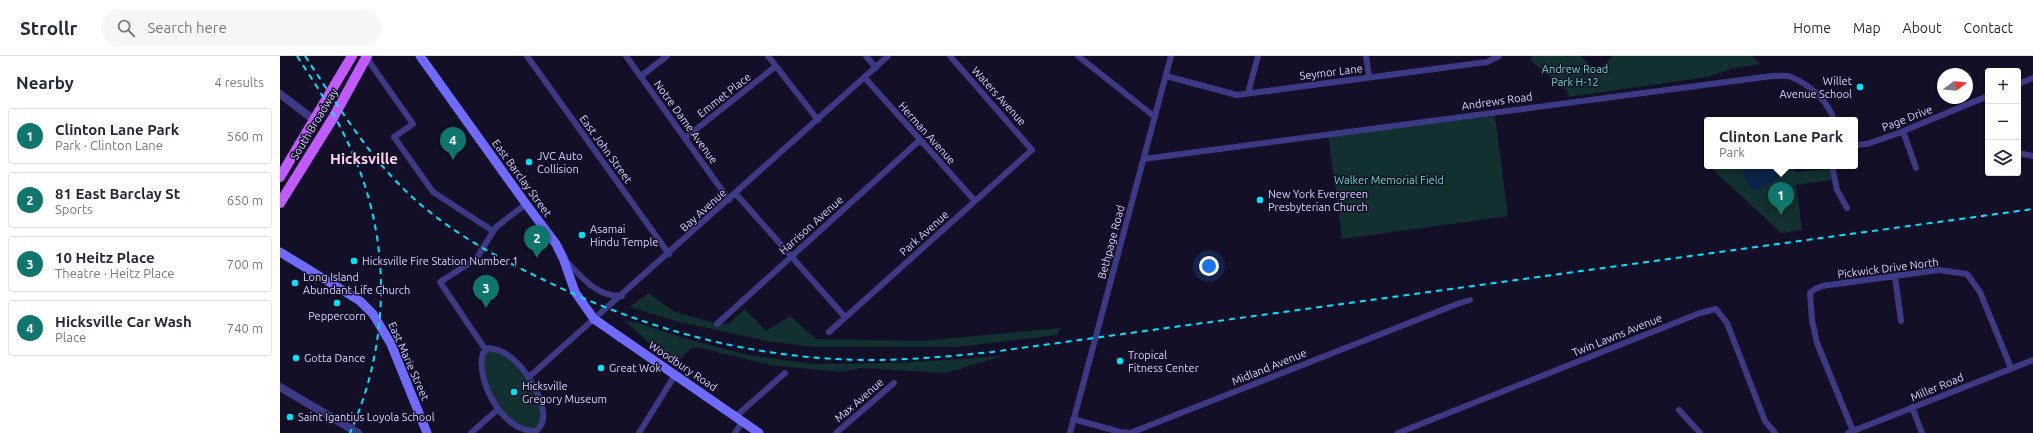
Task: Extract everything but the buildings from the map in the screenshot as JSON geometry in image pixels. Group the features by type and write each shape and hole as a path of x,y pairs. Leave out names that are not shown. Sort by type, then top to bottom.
{"main road":[{"name":"South Broadway","path":"280,177 352,56"},
{"name":"East Barclay Street","path":"420,56 556,244 563,258 575,292 594,319"},
{"name":"South Broadway","path":"280,204 333,118 366,57"},
{"name":"East Marie Street","path":"280,252 360,301 373,314 391,344 427,433"},
{"name":"Woodbury Road","path":"594,319 759,433"}],"street":[{"name":"East John Street","path":"527,56 669,254"},
{"name":"Notre Dame Avenue","path":"626,56 729,200"},
{"path":"641,76 666,56"},
{"path":"768,56 818,120"},
{"path":"866,56 876,68"},
{"name":"Bay Avenue","path":"529,378 736,194 888,56"},
{"name":"Waters Avenue","path":"950,56 1032,150"},
{"path":"1078,56 1155,117"},
{"name":"Bethpage Road","path":"1070,433 1172,56"},
{"path":"1248,93 1258,56"},
{"path":"1366,56 1369,77"},
{"name":"Seymor Lane","path":"1166,76 1237,95 1487,62 1499,56"},
{"path":"366,57 413,124 394,137 433,192 493,230"},
{"name":"Emmet Place","path":"685,138 776,66"},
{"name":"Andrews Road","path":"1144,159 1772,76 1790,77 1810,88 1827,106 1832,117"},
{"name":"Herman Avenue","path":"865,78 975,201"},
{"path":"2021,83 2033,78"},
{"path":"280,94 314,120"},
{"name":"Page Drive","path":"1858,145 1867,144 1903,131 1985,98"},
{"path":"1903,131 1916,168"},
{"name":"Harrison Avenue","path":"716,324 920,140"},
{"name":"Park Avenue","path":"829,332 1032,150"},
{"path":"2021,154 2033,156"},
{"path":"1833,169 1837,190 1847,208"},
{"path":"736,194 845,317"},
{"path":"485,350 440,282 476,259 493,230 526,204"},
{"path":"563,258 598,291 607,296 622,296"},
{"name":"Pickwick Drive North","path":"1850,432 1813,330 1810,294 1815,289 1822,286 1939,270 1966,274 1980,292 2010,368"},
{"path":"1895,277 1900,321"},
{"name":"Midland Avenue","path":"1073,419 1120,432 1130,433 1470,300"},
{"name":"Twin Lawns Avenue","path":"1398,433 1700,313 1716,310 1727,323 1765,421 1776,433"},
{"path":"493,349 504,353 516,361 529,378 542,408 541,425 537,432 515,427 496,410 487,389 481,368 481,358 485,350 493,349"},
{"name":"Miller Road","path":"1850,432 2033,360"},
{"path":"735,433 739,419 785,373"},
{"path":"639,433 675,375"},
{"name":"Max Avenue","path":"836,433 894,383"},
{"path":"280,387 358,433"},
{"path":"1912,408 1922,433"},
{"path":"470,433 496,410"},
{"path":"1678,410 1700,433"}],"green space":[{"name":"Andrew Road Park H-12","path":"1533,56 1580,56 1597,70 1613,56 1752,56 1760,64 1731,69 1707,77 1569,97 1567,91 1530,60"},
{"name":"Walker Memorial Field","path":"1495,116 1508,216 1342,239 1328,134"},
{"path":"1712,169 1795,169 1795,172 1830,169 1831,180 1796,185 1802,230 1781,233"},
{"path":"649,293 673,311 714,323 728,324 745,309 766,331 790,316 816,339 922,341 1061,328 1057,335 957,347 815,347 767,341 679,322 629,307"},
{"path":"625,321 635,322 683,338 748,355 814,364 900,363 1003,356 946,373 859,368 841,372 770,365 697,347 691,348 677,363 653,347"},
{"path":"486,350 502,353 525,373 541,408 539,428 525,430 498,409 484,378 483,354"}],"water":[{"path":"1741,169 1787,169 1786,173 1761,189 1755,191 1750,188"}],"railway":[{"path":"297,56 344,133 363,180 373,216 379,252 381,289 379,326 373,362 363,398 350,433"},
{"path":"305,56 341,111 367,147 395,180 411,196 441,221 490,252 525,271 581,297 661,327 702,339 744,348 786,355 829,359 902,359 992,352 2033,209"}],"place":[{"name":"Willet Avenue School","path":"1860,87"},
{"name":"Hicksville Car Wash","path":"453,160"},
{"name":"JVC Auto Collision","path":"529,162"},
{"name":"New York Evergreen Presbyterian Church","path":"1260,200"},
{"name":"Clinton Lane Park","path":"1781,215"},
{"name":"Asamai Hindu Temple","path":"582,235"},
{"name":"81 East Barclay St","path":"537,258"},
{"name":"Hicksville Fire Station Number 1","path":"354,261"},
{"name":"Long Island Abundant Life Church","path":"295,283"},
{"name":"Peppercorn","path":"337,303"},
{"name":"10 Heitz Place","path":"486,308"},
{"name":"Gotta Dance","path":"296,358"},
{"name":"Tropical Fitness Center","path":"1120,361"},
{"name":"Great Wok","path":"601,368"},
{"name":"Hicksville Gregory Museum","path":"514,392"},
{"name":"Saint Igantius Loyola School","path":"290,417"}],"district":[{"name":"Hicksville","path":"364,159"}]}
